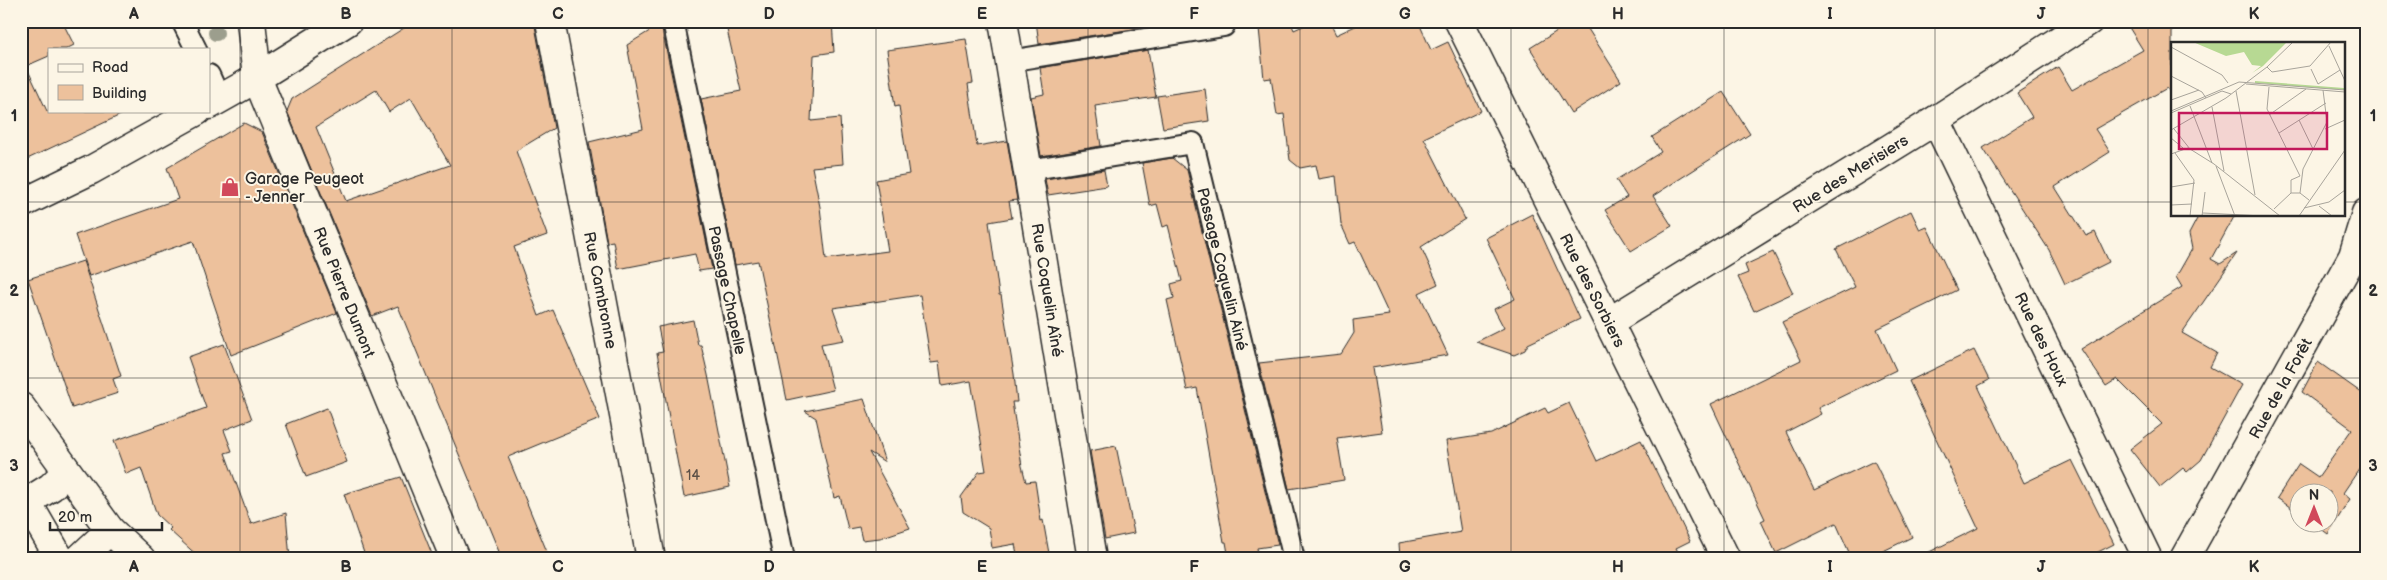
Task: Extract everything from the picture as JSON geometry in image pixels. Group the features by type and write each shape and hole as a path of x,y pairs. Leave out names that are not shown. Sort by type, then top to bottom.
{"street":[{"name":"Rue Pierre Dumont","path":"251,21 257,78 455,559"},
{"path":"210,98 257,78 348,21"},
{"name":"Rue Cambronne","path":"550,21 651,559"},
{"name":"Rue Coquelin Aîné","path":"1002,21 1092,559"},
{"name":"Rue des Merisiers","path":"1609,322 1936,120 2089,21"},
{"name":"Rue des Sorbiers","path":"1462,23 1726,559"},
{"path":"21,204 91,170 186,112"},
{"name":"Rue des Houx","path":"1936,120 2148,559"},
{"name":"Rue de la Forêt","path":"2184,559 2359,253 2366,213"},
{"path":"21,407 66,472 110,530 141,559"},
{"path":"60,559 24,500 50,487 66,472"},
{"path":"79,559 110,530"}],"lane":[{"path":"182,21 196,48"},
{"name":"Passage Chapelle","path":"673,21 784,559"},
{"path":"1009,60 1224,26"},
{"name":"Passage Coquelin Ainé","path":"1028,170 1193,143 1294,559"}],"building":[{"path":"21,21 62,21 74,45 68,48 48,48 48,56 26,66 47,111 127,112 21,162"},
{"path":"415,21 534,21 554,128 516,151 547,235 514,247 539,316 553,310 600,419 508,457 550,559 502,559 398,306 372,316 287,111 292,99","holes":["376,90 389,112 411,98 450,165 346,201 316,127"]},
{"path":"725,21 832,21 834,52 814,55 811,121 840,118 843,164 812,167 820,207 826,259 888,251 876,180 909,174 899,106 895,107 887,50 966,39 973,83 968,84 977,146 1007,141 1017,200 1009,201 1012,218 989,222 999,295 1001,295 1014,374 1017,402 1012,402 1022,466 1026,482 1035,481 1041,521 1043,520 1050,559 1018,559 1015,544 992,548 989,528 963,512 961,497 979,472 986,471 971,381 942,386 939,362 931,363 920,295 833,308 844,340 821,344 833,390 787,400 758,261 735,265 701,99 741,91"},
{"path":"1036,21 1144,21 1145,27 1039,44"},
{"path":"1314,21 1329,21 1336,35 1366,21 1418,21 1431,50 1448,42 1481,111 1424,138 1465,219 1421,247 1438,284 1419,293 1448,355 1372,368 1382,432 1337,438 1344,480 1289,489 1259,363 1341,354 1354,333 1353,320 1389,315 1355,242 1350,244 1341,224 1336,176 1319,179 1316,165 1300,168 1290,160 1284,114 1277,115 1271,78 1264,79 1259,28 1291,23 1294,30"},
{"path":"1573,21 1583,21 1621,81 1571,113 1530,48"},
{"path":"2125,21 2172,21 2171,94 2167,88 2095,129 2110,152 2055,187 2086,236 2095,232 2109,262 2065,284 2049,250 1983,148 2032,117 2017,93 2058,67 2072,90 2143,50"},
{"path":"661,24 712,269 699,271 695,254 618,269 613,241 607,242 589,142 643,129 627,45"},
{"path":"1148,50 1156,97 1095,106 1101,146 1041,156 1031,97 1044,94 1040,68"},
{"path":"1205,89 1209,121 1163,128 1157,96"},
{"path":"1723,92 1750,134 1653,196 1672,226 1631,251 1605,210 1627,197 1616,180 1661,152 1652,137"},
{"path":"244,123 262,132 337,313 231,355 193,241 89,276 75,235 178,199 167,168"},
{"path":"1172,158 1187,170 1278,545 1257,548 1259,559 1229,559 1226,542 1224,542 1197,388 1187,390 1167,300 1174,298 1171,284 1182,281 1168,225 1163,227 1157,204 1150,206 1142,163"},
{"path":"1104,170 1107,186 1048,195 1045,179"},
{"path":"1911,211 1920,230 1927,227 1957,290 1877,329 1896,370 1818,408 1821,414 1786,432 1814,490 1874,461 1912,537 1867,559 1852,559 1836,523 1776,553 1761,521 1765,519 1711,404 1801,360 1782,322 1855,287 1836,249"},
{"path":"1532,214 1580,319 1528,344 1525,350 1514,355 1476,342 1504,328 1494,309 1515,299 1486,238"},
{"path":"2198,216 2234,216 2211,259 2220,264 2237,253 2182,333 2217,353 2210,367 2242,385 2201,460 2187,472 2183,468 2160,487 2130,449 2162,424 2117,379 2106,386 2081,349 2182,287 2176,277 2192,249 2189,234"},
{"path":"1773,252 1793,293 1754,311 1738,277 1748,273 1745,265"},
{"path":"83,261 121,376 113,379 118,393 72,408 28,279"},
{"path":"693,320 698,345 701,345 708,375 730,487 684,497 657,353 663,352 658,327"},
{"path":"224,344 252,419 224,430 232,451 225,453 251,524 286,513 290,559 201,559 169,530 171,528 157,515 141,468 126,474 114,441 206,408 188,357"},
{"path":"1974,350 1989,380 1978,386 2024,483 2072,460 2114,544 2084,559 1915,559 1978,528 1909,381"},
{"path":"2318,362 2366,396 2366,459 2343,493 2350,499 2340,515 2340,482 2290,482 2290,507 2277,498 2299,464 2318,477 2352,429 2302,392"},
{"path":"864,399 885,462 869,452 910,528 880,538 862,540 859,527 848,529 840,496 834,498 816,418 805,411"},
{"path":"1569,403 1597,461 1641,440 1690,541 1676,548 1682,559 1400,559 1399,543 1461,532 1446,441 1491,434 1545,408 1548,413"},
{"path":"327,408 347,462 306,477 286,424"},
{"path":"1116,446 1134,533 1105,539 1090,451"},
{"path":"401,477 434,559 366,559 344,494"}],"place":[{"name":"Garage Peugeot - Jenner","path":"230,187"}]}
